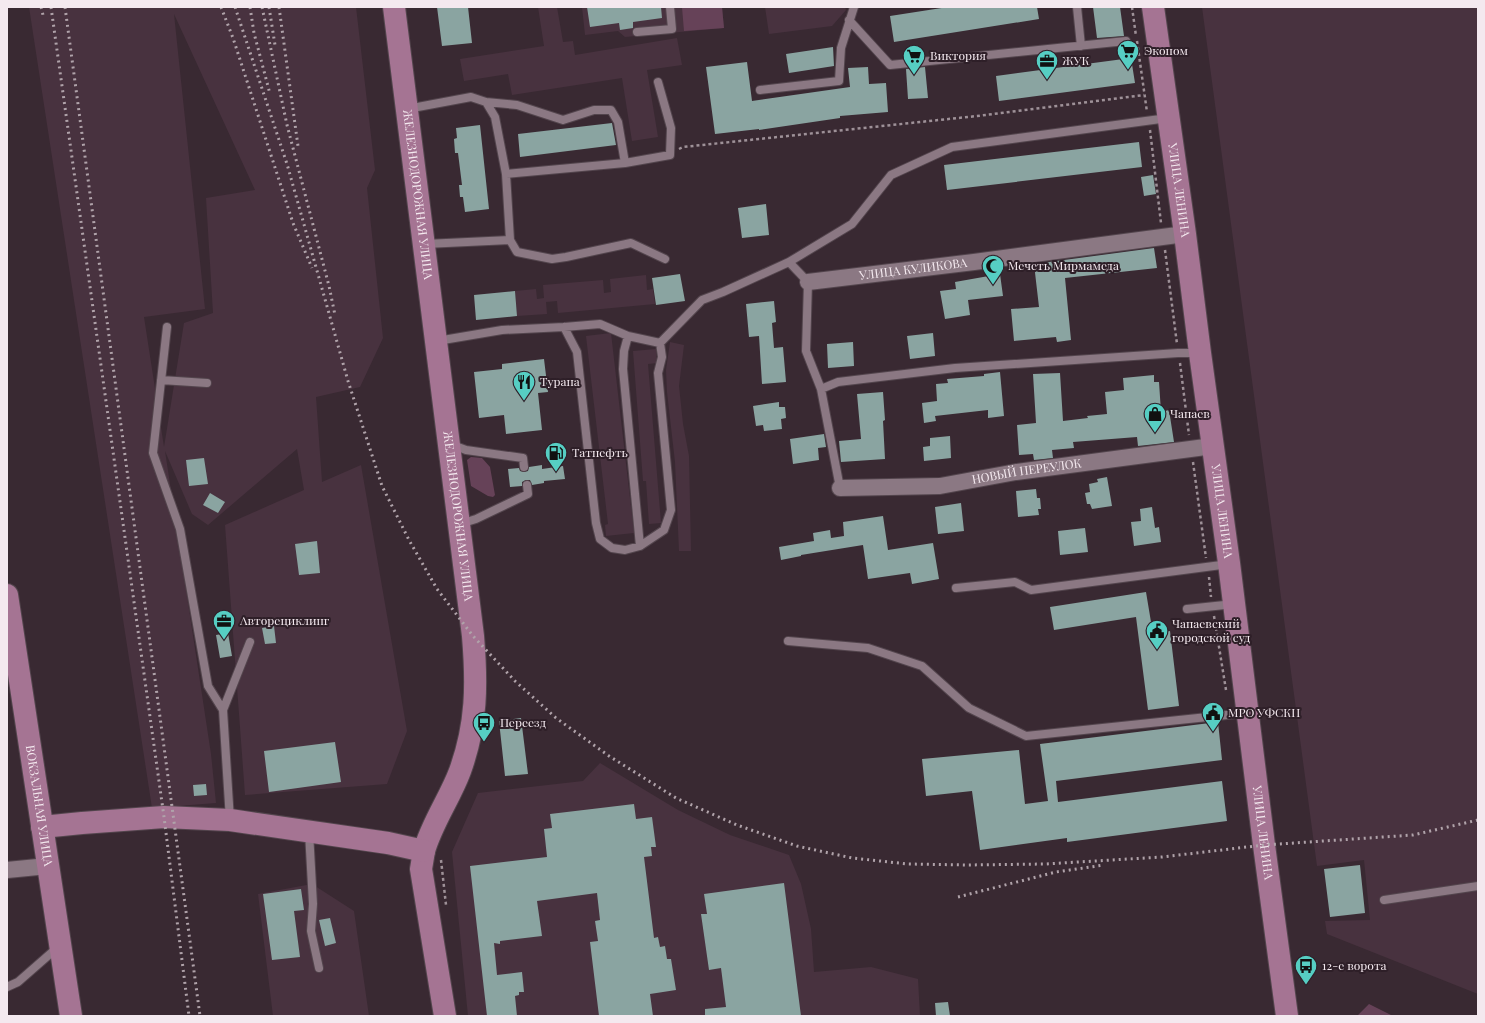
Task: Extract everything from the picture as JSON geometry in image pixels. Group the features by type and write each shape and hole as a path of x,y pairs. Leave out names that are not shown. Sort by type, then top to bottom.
{"street":[{"name":"ЖЕЛЕЗНОДОРОЖНАЯ УЛИЦА","path":"394,7 473,636 476,676 470,738 460,771 424,851 421,869 445,1016"},
{"name":"УЛИЦА ЛЕНИНА","path":"1153,7 1158,120 1185,234 1234,604 1239,714 1265,853 1288,1016"},
{"name":"УЛИЦА КУЛИКОВА","path":"808,282 1185,234"},
{"name":"НОВЫЙ ПЕРЕУЛОК","path":"840,488 940,486 1016,472 1213,446"},
{"name":"ВОКЗАЛЬНАЯ УЛИЦА","path":"7,595 14,689 42,827 71,1016"},
{"path":"42,827 82,822 164,817 230,820 388,843 424,851"},
{"path":"7,870 48,866"}],"lane":[{"path":"637,32 672,29 670,7"},
{"path":"760,90 839,81 841,48 854,7"},
{"path":"1076,7 1081,46"},
{"path":"849,20 890,66 1126,41"},
{"path":"506,174 625,163 670,155 671,128 658,82"},
{"path":"407,109 471,97 486,102 517,105 563,120 594,110 611,110 618,122 625,163"},
{"path":"486,102 495,117 506,174 510,240 517,252 552,259 631,243 666,259"},
{"path":"660,343 702,300 789,262 852,224 891,175 952,147 1158,120"},
{"path":"424,244 510,240"},
{"path":"789,262 808,282 806,351 821,389 840,488"},
{"path":"436,341 502,330 600,324 628,336 660,343"},
{"path":"167,327 153,453 180,529 208,686 223,710"},
{"path":"564,327 577,352 596,523 600,539 612,548 625,550 640,546 664,530 671,510 658,373 662,357 660,343"},
{"path":"628,336 624,351 623,369 640,546"},
{"path":"821,389 838,382 955,368 1178,353 1200,353"},
{"path":"161,380 207,383"},
{"path":"449,444 466,450 523,458 524,467"},
{"path":"459,524 476,519 528,494 527,485"},
{"path":"956,588 1015,582 1032,590 1229,563"},
{"path":"1187,609 1234,604"},
{"path":"788,641 868,648 922,666 969,708 1026,736 1239,714"},
{"path":"230,820 223,710 250,642"},
{"path":"309,831 313,904 311,931 319,968"},
{"path":"1384,900 1478,886"},
{"path":"7,987 18,982 60,946"}],"path":[{"path":"1132,7 1144,95 1158,120 1163,237 1213,606 1239,714"},
{"path":"670,155 682,148 1144,95"}],"shaded area":[{"path":"29,7 356,7 375,170 367,188 383,338 360,387 316,397 322,482 361,465 407,731 387,784 245,795 225,525 304,490 297,449 208,525 192,514 165,451 211,754 216,803 152,808","holes":["174,14 255,190 206,198 213,313 184,323 164,447 144,317 205,309"]},
{"path":"538,7 557,7 563,42 573,41 575,55 677,38 682,65 647,70 658,137 632,141 622,78 512,95 508,74 464,81 460,59 544,46"},
{"path":"582,7 722,7 724,28 625,37 618,31 585,35"},
{"path":"682,7 722,7 724,28 684,31"},
{"path":"765,7 845,7 846,10 832,26 769,34"},
{"path":"1202,7 1478,7 1478,994 1327,934 1325,921 1370,920 1364,860 1317,866"},
{"path":"646,275 647,290 653,289 655,304 558,313 557,301 546,302 547,314 517,316 515,291 536,289 537,299 544,298 543,285 603,280 604,293 611,292 610,279"},
{"path":"611,333 634,533 606,536 605,525 608,524 586,336"},
{"path":"670,342 684,345 679,386 683,424 689,456 691,551 679,551 675,462 666,370"},
{"path":"656,349 657,363 648,364 661,523 649,524 646,481 643,481 633,351"},
{"path":"471,457 482,458 490,467 495,495 493,497 488,496 471,486 467,460"},
{"path":"600,763 678,810 730,835 789,855 801,884 811,929 814,972 871,967 918,979 920,1016 468,1016 452,852 478,793 583,781"},
{"path":"312,884 354,911 369,1016 273,1016 258,894"},
{"path":"1369,1004 1393,1016 1357,1016"}],"building":[{"path":"437,7 468,7 472,43 442,46"},
{"path":"587,7 661,7 662,18 633,22 633,28 620,30 619,23 590,27"},
{"path":"948,7 1037,7 1039,19 894,42 890,16"},
{"path":"1093,7 1120,7 1124,36 1097,38"},
{"path":"833,47 834,66 789,73 786,54"},
{"path":"1131,58 1135,83 999,101 996,76"},
{"path":"747,62 752,101 850,87 848,68 868,67 869,84 886,83 888,112 840,116 840,118 759,130 715,134 706,67"},
{"path":"925,67 928,98 908,99 906,69"},
{"path":"612,123 616,145 520,157 518,134"},
{"path":"480,125 489,209 465,212 463,197 460,197 459,185 462,185 458,153 455,153 454,139 457,138 456,128"},
{"path":"1139,142 1142,167 947,190 944,165"},
{"path":"1153,175 1156,194 1144,196 1141,177"},
{"path":"766,204 769,235 742,238 738,208"},
{"path":"1154,248 1157,268 1065,278 1071,340 1057,342 1056,337 1014,341 1011,309 1039,307 1034,264"},
{"path":"680,274 685,301 656,305 652,278"},
{"path":"1000,274 1003,296 968,300 970,315 945,319 940,291 956,289 955,282"},
{"path":"515,291 517,316 476,320 474,295"},
{"path":"774,301 776,322 772,323 774,348 783,347 786,382 762,384 759,336 749,337 746,304"},
{"path":"933,333 935,356 910,359 907,336"},
{"path":"853,342 854,366 828,368 827,344"},
{"path":"544,359 548,392 538,393 542,430 506,434 504,415 479,418 474,372 502,369 502,364"},
{"path":"1000,372 1004,416 988,418 988,410 935,416 936,421 924,423 922,403 937,401 936,384 948,383 947,379 984,376 984,374"},
{"path":"1060,373 1063,421 1107,414 1105,392 1124,390 1123,378 1154,375 1154,382 1159,382 1161,412 1169,410 1174,442 1138,446 1137,437 1073,442 1074,448 1052,450 1053,458 1034,460 1033,454 1019,455 1017,425 1036,423 1033,374"},
{"path":"883,392 885,459 841,462 839,441 861,439 857,394"},
{"path":"779,402 779,407 785,407 786,418 781,419 782,429 764,431 763,425 756,426 753,406"},
{"path":"824,434 826,447 818,448 819,460 793,464 790,439"},
{"path":"950,436 951,458 924,461 923,447 930,446 930,438"},
{"path":"204,458 208,484 189,486 186,460"},
{"path":"542,465 542,469 563,466 565,479 544,481 544,483 532,485 530,480 526,480 522,482 522,486 510,487 508,469 519,468 520,471 524,472 528,471 529,467"},
{"path":"1107,477 1112,506 1092,509 1090,504 1087,504 1085,493 1090,492 1089,484 1098,482 1097,479"},
{"path":"1036,489 1037,498 1040,498 1041,509 1038,509 1039,515 1018,517 1016,491"},
{"path":"210,493 225,502 218,513 203,505"},
{"path":"961,503 964,531 938,534 935,507"},
{"path":"1152,507 1155,528 1159,527 1161,542 1134,546 1131,522 1141,521 1140,509"},
{"path":"883,516 888,550 933,543 939,579 912,584 910,573 868,579 863,545 801,555 781,560 779,547 814,541 813,533 830,530 831,538 844,536 843,522"},
{"path":"1085,528 1088,552 1060,555 1058,531"},
{"path":"317,541 320,573 299,575 295,544"},
{"path":"1146,592 1153,634 1170,631 1179,706 1148,710 1136,617 1054,630 1050,607"},
{"path":"274,626 276,643 265,644 262,628"},
{"path":"228,633 232,656 220,658 216,635"},
{"path":"521,718 528,774 505,776 499,721"},
{"path":"1218,722 1222,760 1056,781 1058,802 1222,781 1227,821 1067,842 1067,838 980,850 972,791 926,796 922,759 1019,750 1025,804 1048,801 1040,744"},
{"path":"335,742 341,782 269,792 264,751"},
{"path":"206,784 207,795 194,796 193,785"},
{"path":"634,804 636,819 652,817 656,847 651,847 652,856 644,857 654,938 658,937 660,947 665,946 667,959 671,959 676,990 650,994 653,1016 599,1016 590,942 598,941 595,921 600,920 597,893 537,901 542,936 500,941 500,944 494,943 497,975 522,972 524,992 519,992 519,995 515,996 517,1016 487,1016 470,866 547,857 544,829 552,828 550,814"},
{"path":"1360,865 1365,913 1330,917 1324,869"},
{"path":"784,883 801,1016 705,1016 705,1009 726,1007 721,968 709,970 701,914 707,914 704,894"},
{"path":"301,889 304,910 294,911 300,957 272,960 263,894"},
{"path":"330,918 336,943 325,946 319,920"},
{"path":"948,1002 950,1016 936,1016 935,1003"}],"railway":[{"path":"41,7 43,15"},
{"path":"51,7 164,817 189,1016"},
{"path":"65,7 200,1016"},
{"path":"221,7 233,38 293,223 312,268"},
{"path":"235,7 287,164 348,381 382,486 409,540 437,589 473,636 515,681 556,718 609,756 676,798 737,825 797,846 852,858 908,864 1045,864 1162,857 1264,845 1413,835 1478,820"},
{"path":"250,7 254,33 270,94"},
{"path":"262,7 287,125 329,286 335,315"},
{"path":"269,7 275,45"},
{"path":"279,7 298,146"},
{"path":"958,897 1056,872 1104,865"}],"place":[{"name":"Эконом","path":"1128,70"},
{"name":"Виктория","path":"914,76"},
{"name":"ЖУК","path":"1047,80"},
{"name":"Мечеть Мирмамеда","path":"993,286"},
{"name":"Турана","path":"524,402"},
{"name":"Чапаев","path":"1155,434"},
{"name":"Татнефть","path":"556,472"},
{"name":"Авторециклинг","path":"224,640"},
{"name":"Чапаевский городской суд","path":"1157,650"},
{"name":"МРО УФСКН","path":"1213,732"},
{"name":"Переезд","path":"484,742"},
{"name":"12-е ворота","path":"1306,986"}]}
